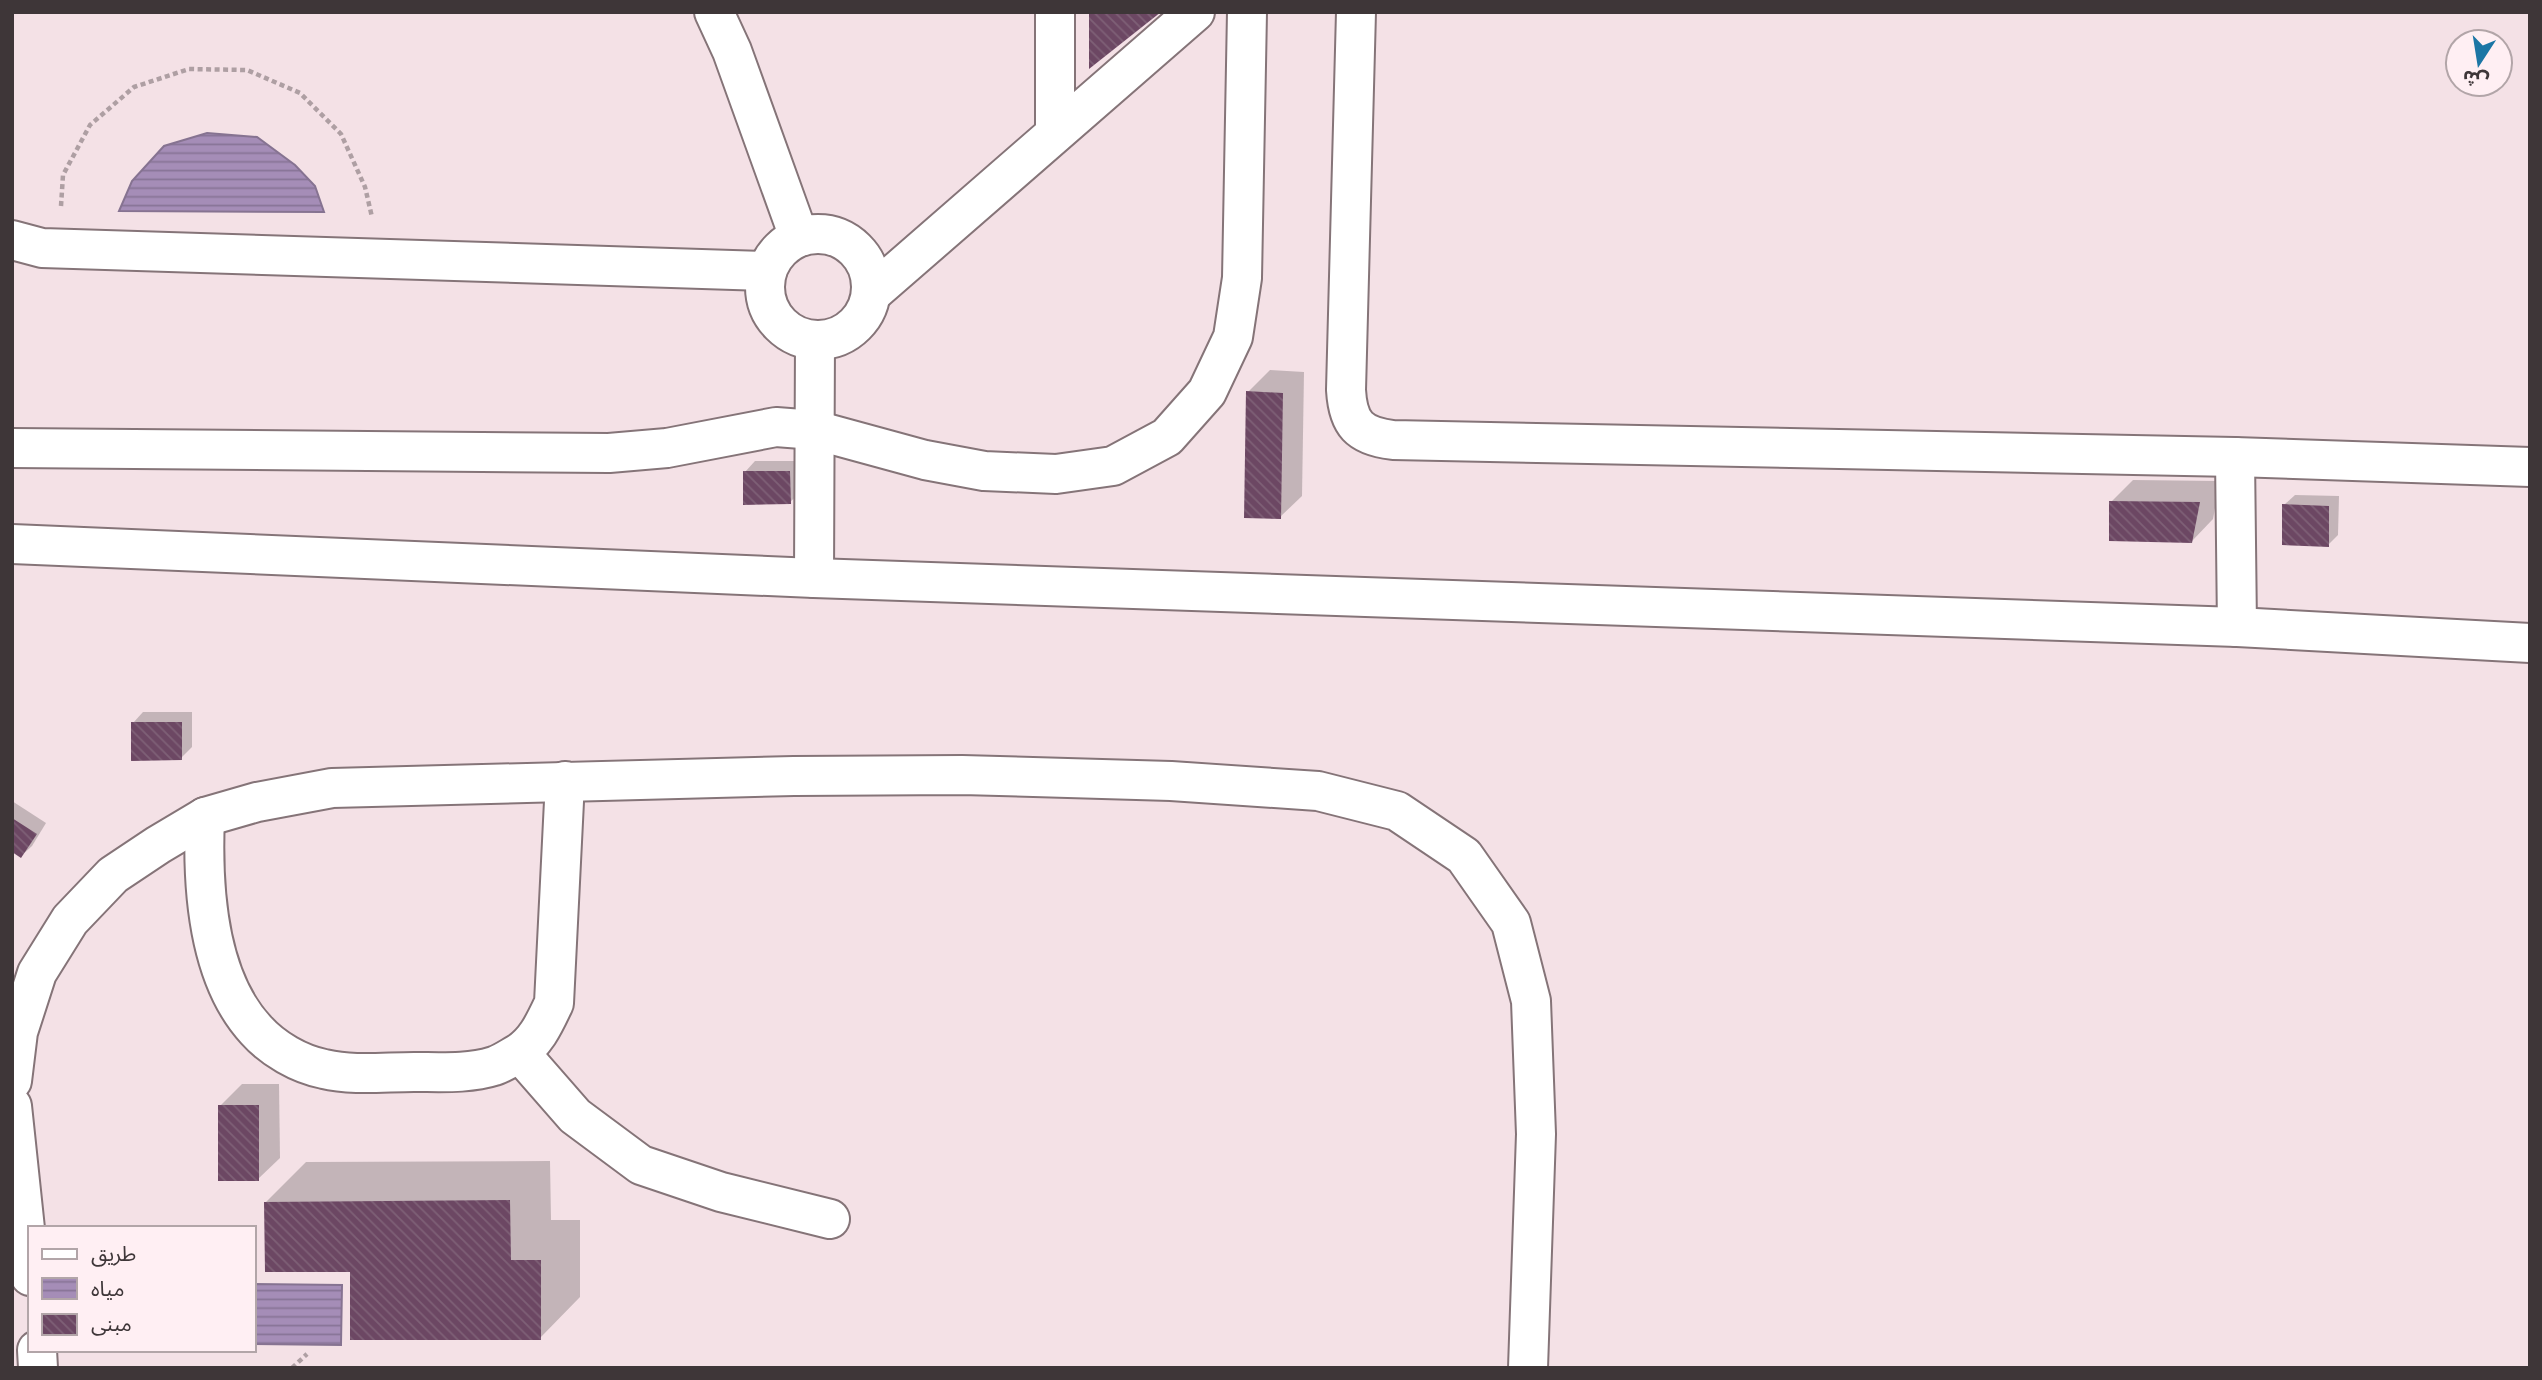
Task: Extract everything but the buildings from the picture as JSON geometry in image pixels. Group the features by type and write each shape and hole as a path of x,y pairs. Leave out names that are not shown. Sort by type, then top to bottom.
{"street":[{"path":"714,12 732,51 799,236"},
{"path":"1055,12 1055,134"},
{"path":"871,294 1195,12"},
{"path":"12,448 609,453 667,448 776,427 815,430 925,460 972,468 1056,474 1113,466 1167,437 1207,392 1233,337 1242,278 1247,12"},
{"path":"1356,12 1347,410 1357,427 1373,438 1407,441 2235,457 2530,467"},
{"path":"821,233 842,239 859,253 869,272 871,294 865,313 852,328 835,337 815,340 792,334 774,317 765,294 767,271 774,256 785,244 799,236 821,233"},
{"path":"12,240 42,248 767,271"},
{"path":"814,578 815,340"},
{"path":"2235,457 2237,627"},
{"path":"12,544 814,578 2237,627 2530,643"},
{"path":"12,1081 18,1032 37,973 70,920 113,875 205,817 257,802 332,789 794,776 961,775 1157,781 1318,791 1397,811 1464,856 1511,923 1531,1001 1536,1134 1528,1368"},
{"path":"205,817 204,877 208,913 219,958 240,1009 256,1030 275,1047 298,1060 323,1069 348,1073 461,1071 494,1066 520,1053 541,1031 554,1003 565,781"},
{"path":"520,1053 575,1116 641,1165 721,1192 830,1219"},
{"path":"12,1106 28,1257"}],"path":[{"path":"59,248 63,176 90,125 134,88 167,76 188,69 247,70 300,93 341,134 365,187 382,259"},
{"path":"292,1368 307,1354"}],"water":[{"path":"207,133 257,137 295,165 315,186 324,212 119,211 132,181 164,146"},
{"path":"256,1284 342,1285 341,1345 256,1344"}]}
